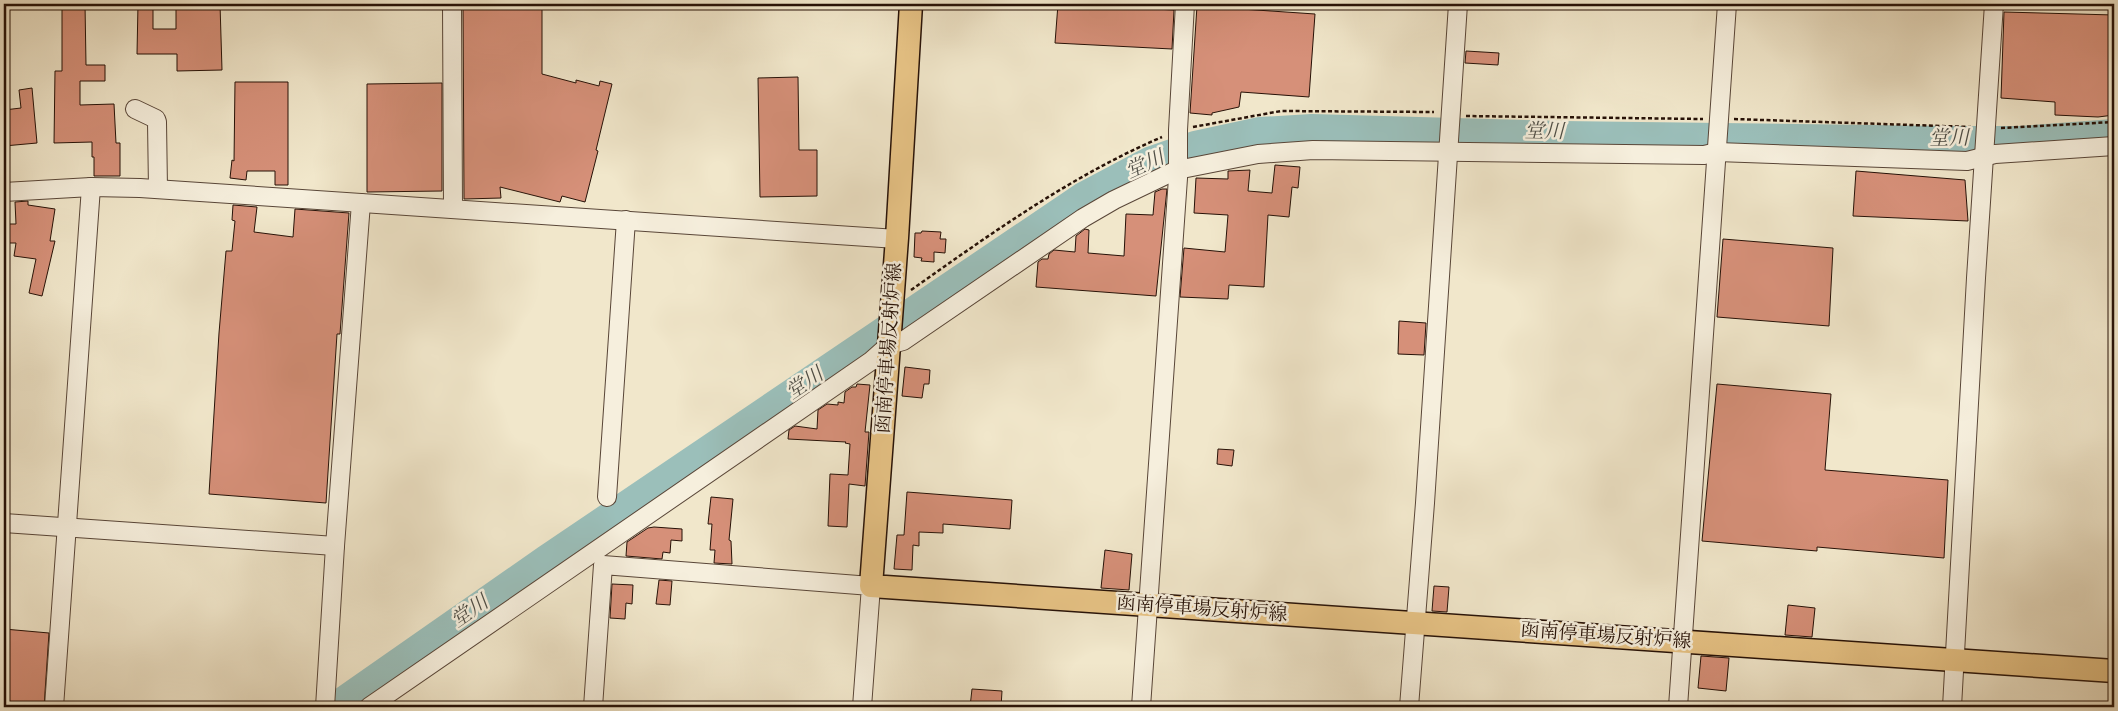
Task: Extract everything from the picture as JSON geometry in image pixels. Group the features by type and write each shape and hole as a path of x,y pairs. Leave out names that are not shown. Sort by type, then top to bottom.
{"main road":[{"name":"函南停車場反射炉線","path":"911,4 897,239 871,586 2114,671"}],"street":[{"path":"452,4 453,208"},
{"path":"1141,707 1177,168 1185,4"},
{"path":"1409,707 1458,4"},
{"path":"1678,707 1727,4"},
{"path":"1952,707 1970,370 1994,4"},
{"path":"135,109 156,119 158,122 158,189"},
{"path":"369,707 600,557 871,361 889,345 903,341 1083,218 1177,168 1278,152 1313,150 1448,150 1704,155 1716,152 1967,161 1995,154 2114,146"},
{"path":"4,192 91,187 158,189 897,239"},
{"path":"54,707 91,187"},
{"path":"325,700 362,203"},
{"path":"607,497 626,220"},
{"path":"4,523 335,546"},
{"path":"600,557 871,586 862,707"},
{"path":"593,707 600,557"}],"building":[{"path":"62,4 85,4 86,65 105,65 105,81 80,81 80,105 114,104 116,143 120,143 120,176 94,176 92,142 54,143 55,71 62,71"},
{"path":"138,4 153,4 153,29 176,29 176,4 220,4 222,70 177,71 177,54 137,54"},
{"path":"463,4 542,4 542,74 576,83 576,80 599,86 600,81 612,84 585,202 562,196 560,202 500,187 501,198 464,199"},
{"path":"1058,4 1174,10 1172,49 1055,43"},
{"path":"1197,6 1315,14 1309,97 1241,92 1239,107 1212,113 1212,115 1190,113"},
{"path":"2004,12 2114,15 2114,115 2098,117 2055,115 2055,102 2001,98"},
{"path":"1466,51 1499,53 1498,65 1465,63"},
{"path":"798,77 799,150 817,150 817,196 760,197 758,78"},
{"path":"235,82 288,82 288,185 275,185 275,171 247,171 246,180 230,178 232,160 234,161"},
{"path":"442,83 442,191 367,192 367,84"},
{"path":"32,88 37,143 4,146 4,110 21,108 19,90"},
{"path":"1275,165 1300,167 1298,188 1292,187 1289,217 1268,215 1264,287 1229,285 1228,299 1180,297 1184,248 1225,252 1228,215 1194,213 1196,178 1228,179 1228,171 1250,170 1248,191 1272,193"},
{"path":"1856,171 1965,180 1968,221 1853,216"},
{"path":"1167,189 1156,296 1036,287 1038,262 1042,259 1048,259 1049,254 1054,250 1075,252 1076,236 1085,229 1089,230 1088,253 1124,256 1126,214 1153,215 1155,192"},
{"path":"28,201 28,205 55,209 50,241 55,241 42,296 29,293 36,259 14,256 16,243 4,243 4,224 16,224 15,202"},
{"path":"233,205 257,207 254,232 293,237 295,209 349,213 340,334 337,334 326,503 209,494 219,333 226,251 232,251 235,221 232,220"},
{"path":"922,231 941,232 940,239 946,239 945,253 934,252 934,262 921,261 922,258 914,257 915,233 921,233"},
{"path":"1723,239 1833,248 1829,326 1717,317"},
{"path":"1399,321 1426,323 1424,355 1398,354"},
{"path":"905,367 930,370 929,384 924,384 922,398 902,396"},
{"path":"857,384 870,385 865,432 869,432 865,486 849,484 847,527 828,526 830,474 848,475 850,444 846,442 788,439 789,430 795,426 817,429 818,410 827,404 838,405 838,402 844,403 845,392 852,387 856,387"},
{"path":"1717,384 1831,394 1825,470 1948,480 1944,558 1817,547 1817,551 1702,541"},
{"path":"1218,449 1234,450 1232,466 1217,464"},
{"path":"907,492 1012,500 1010,529 943,524 943,533 919,532 919,546 913,545 912,570 894,569 897,535 904,535"},
{"path":"711,497 733,499 729,540 731,541 732,564 714,563 715,550 710,550 712,524 708,524"},
{"path":"648,528 682,529 682,541 671,540 670,553 663,552 662,559 626,556 627,542"},
{"path":"1105,550 1132,554 1129,590 1101,588"},
{"path":"659,580 672,581 670,605 656,604"},
{"path":"612,584 633,585 632,604 626,603 625,619 610,618"},
{"path":"1434,586 1449,587 1447,612 1432,611"},
{"path":"1788,605 1815,608 1812,637 1785,635"},
{"path":"4,629 49,633 44,707 4,704"},
{"path":"1701,656 1729,658 1726,691 1698,688"},
{"path":"972,689 1002,691 1001,707 970,707"}],"waterway":[{"name":"堂川","path":"334,707 546,559 1083,196 1149,161 1195,145 1260,131 1312,128 1562,135 1946,140 2020,140 2114,133"}]}
